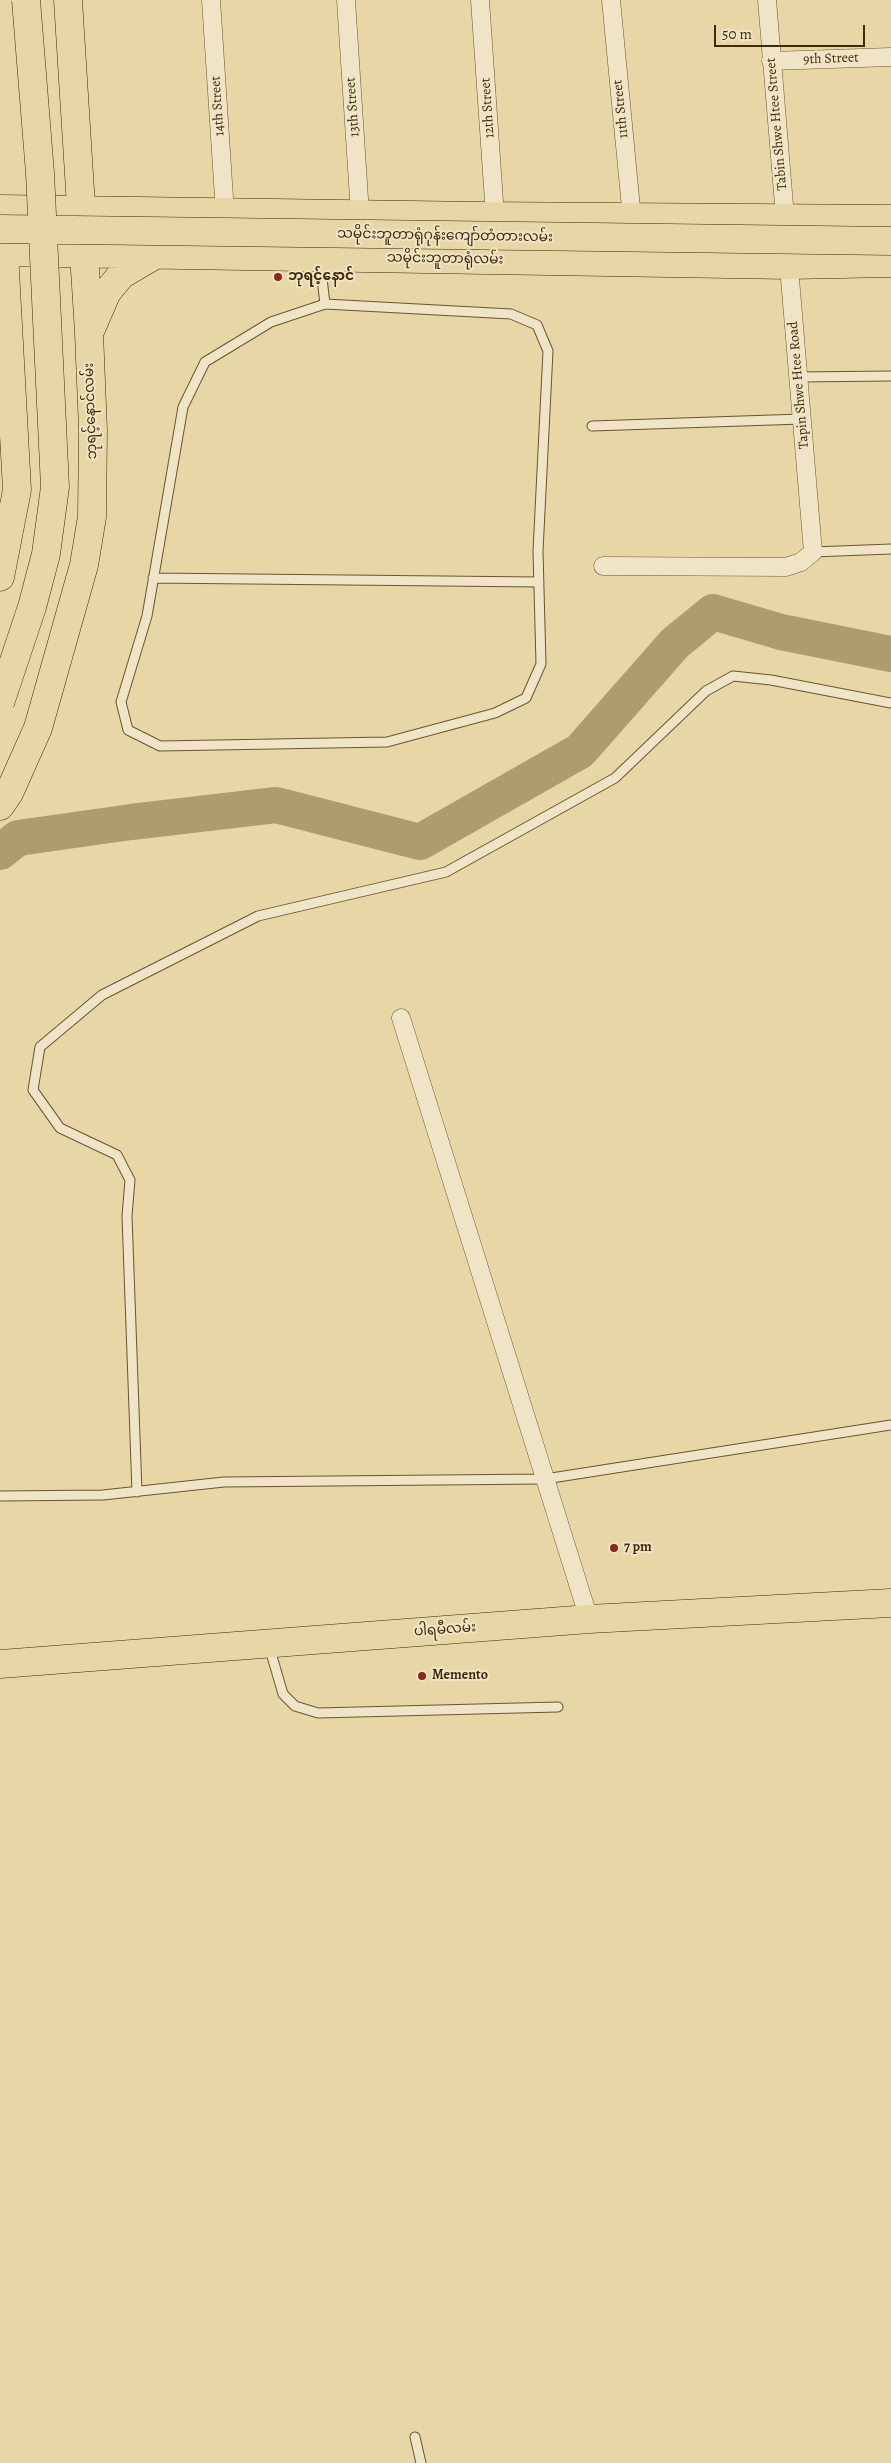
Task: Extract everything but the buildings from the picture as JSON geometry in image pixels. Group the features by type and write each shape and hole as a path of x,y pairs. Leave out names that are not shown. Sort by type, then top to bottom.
{"main road":[{"path":"0,703 32,607 46,554 55,487 40,173 26,0"},
{"name":"ဘုရင့်နောင်လမ်း","path":"0,806 9,793 38,728 84,565 92,517 93,476 89,333 68,0"},
{"path":"0,577 9,492 12,389 3,337 1,225 82,211 632,218 891,219"},
{"path":"482,260 488,216"},
{"name":"သမိုင်းဘူတာရုံဂုန်းကျော်တံတားလမ်း","path":"1,225 891,241"},
{"name":"သမိုင်းဘူတာရုံလမ်း","path":"1,225 84,254 319,256 788,265 891,263"},
{"path":"89,333 107,292 121,275 156,254"},
{"name":"ပါရမီလမ်း","path":"0,1664 589,1619 891,1603"}],"street":[{"name":"14th Street","path":"211,0 225,212"},
{"name":"13th Street","path":"346,0 360,214"},
{"name":"12th Street","path":"480,0 488,216"},
{"name":"11th Street","path":"611,0 632,218"},
{"name":"Tabin Shwe Htee Street","path":"767,0 786,218"},
{"name":"9th Street","path":"771,61 891,57"},
{"name":"Tapin Shwe Htee Road","path":"786,218 788,265 813,552"},
{"path":"603,566 786,567 801,562 813,552"},
{"path":"400,1018 589,1619"}],"lane":[{"path":"319,256 325,304"},
{"path":"325,304 511,314 537,325 548,351 538,551 541,664 526,698 495,713 388,742 160,746 128,730 121,702 147,616 153,578 183,407 205,362 271,322 325,304"},
{"path":"798,378 891,376"},
{"path":"592,426 802,419"},
{"path":"813,552 891,549"},
{"path":"153,578 539,582"},
{"path":"137,1492 127,1216 130,1180 118,1155 60,1128 33,1090 40,1047 102,995 258,916 446,872 615,778 706,691 733,676 770,680 891,703"},
{"path":"0,1496 104,1495 224,1482 545,1479 891,1425"},
{"path":"268,1644 283,1694 295,1706 318,1713 558,1707"},
{"path":"415,2436 422,2463"}],"waterway":[{"path":"0,852 18,838 131,822 276,805 420,842 580,751 675,643 713,612 781,632 891,654"}],"place":[{"name":"ဘုရင့်နောင်","path":"278,277"},
{"name":"7 pm","path":"614,1548"},
{"name":"Memento","path":"422,1676"}]}
